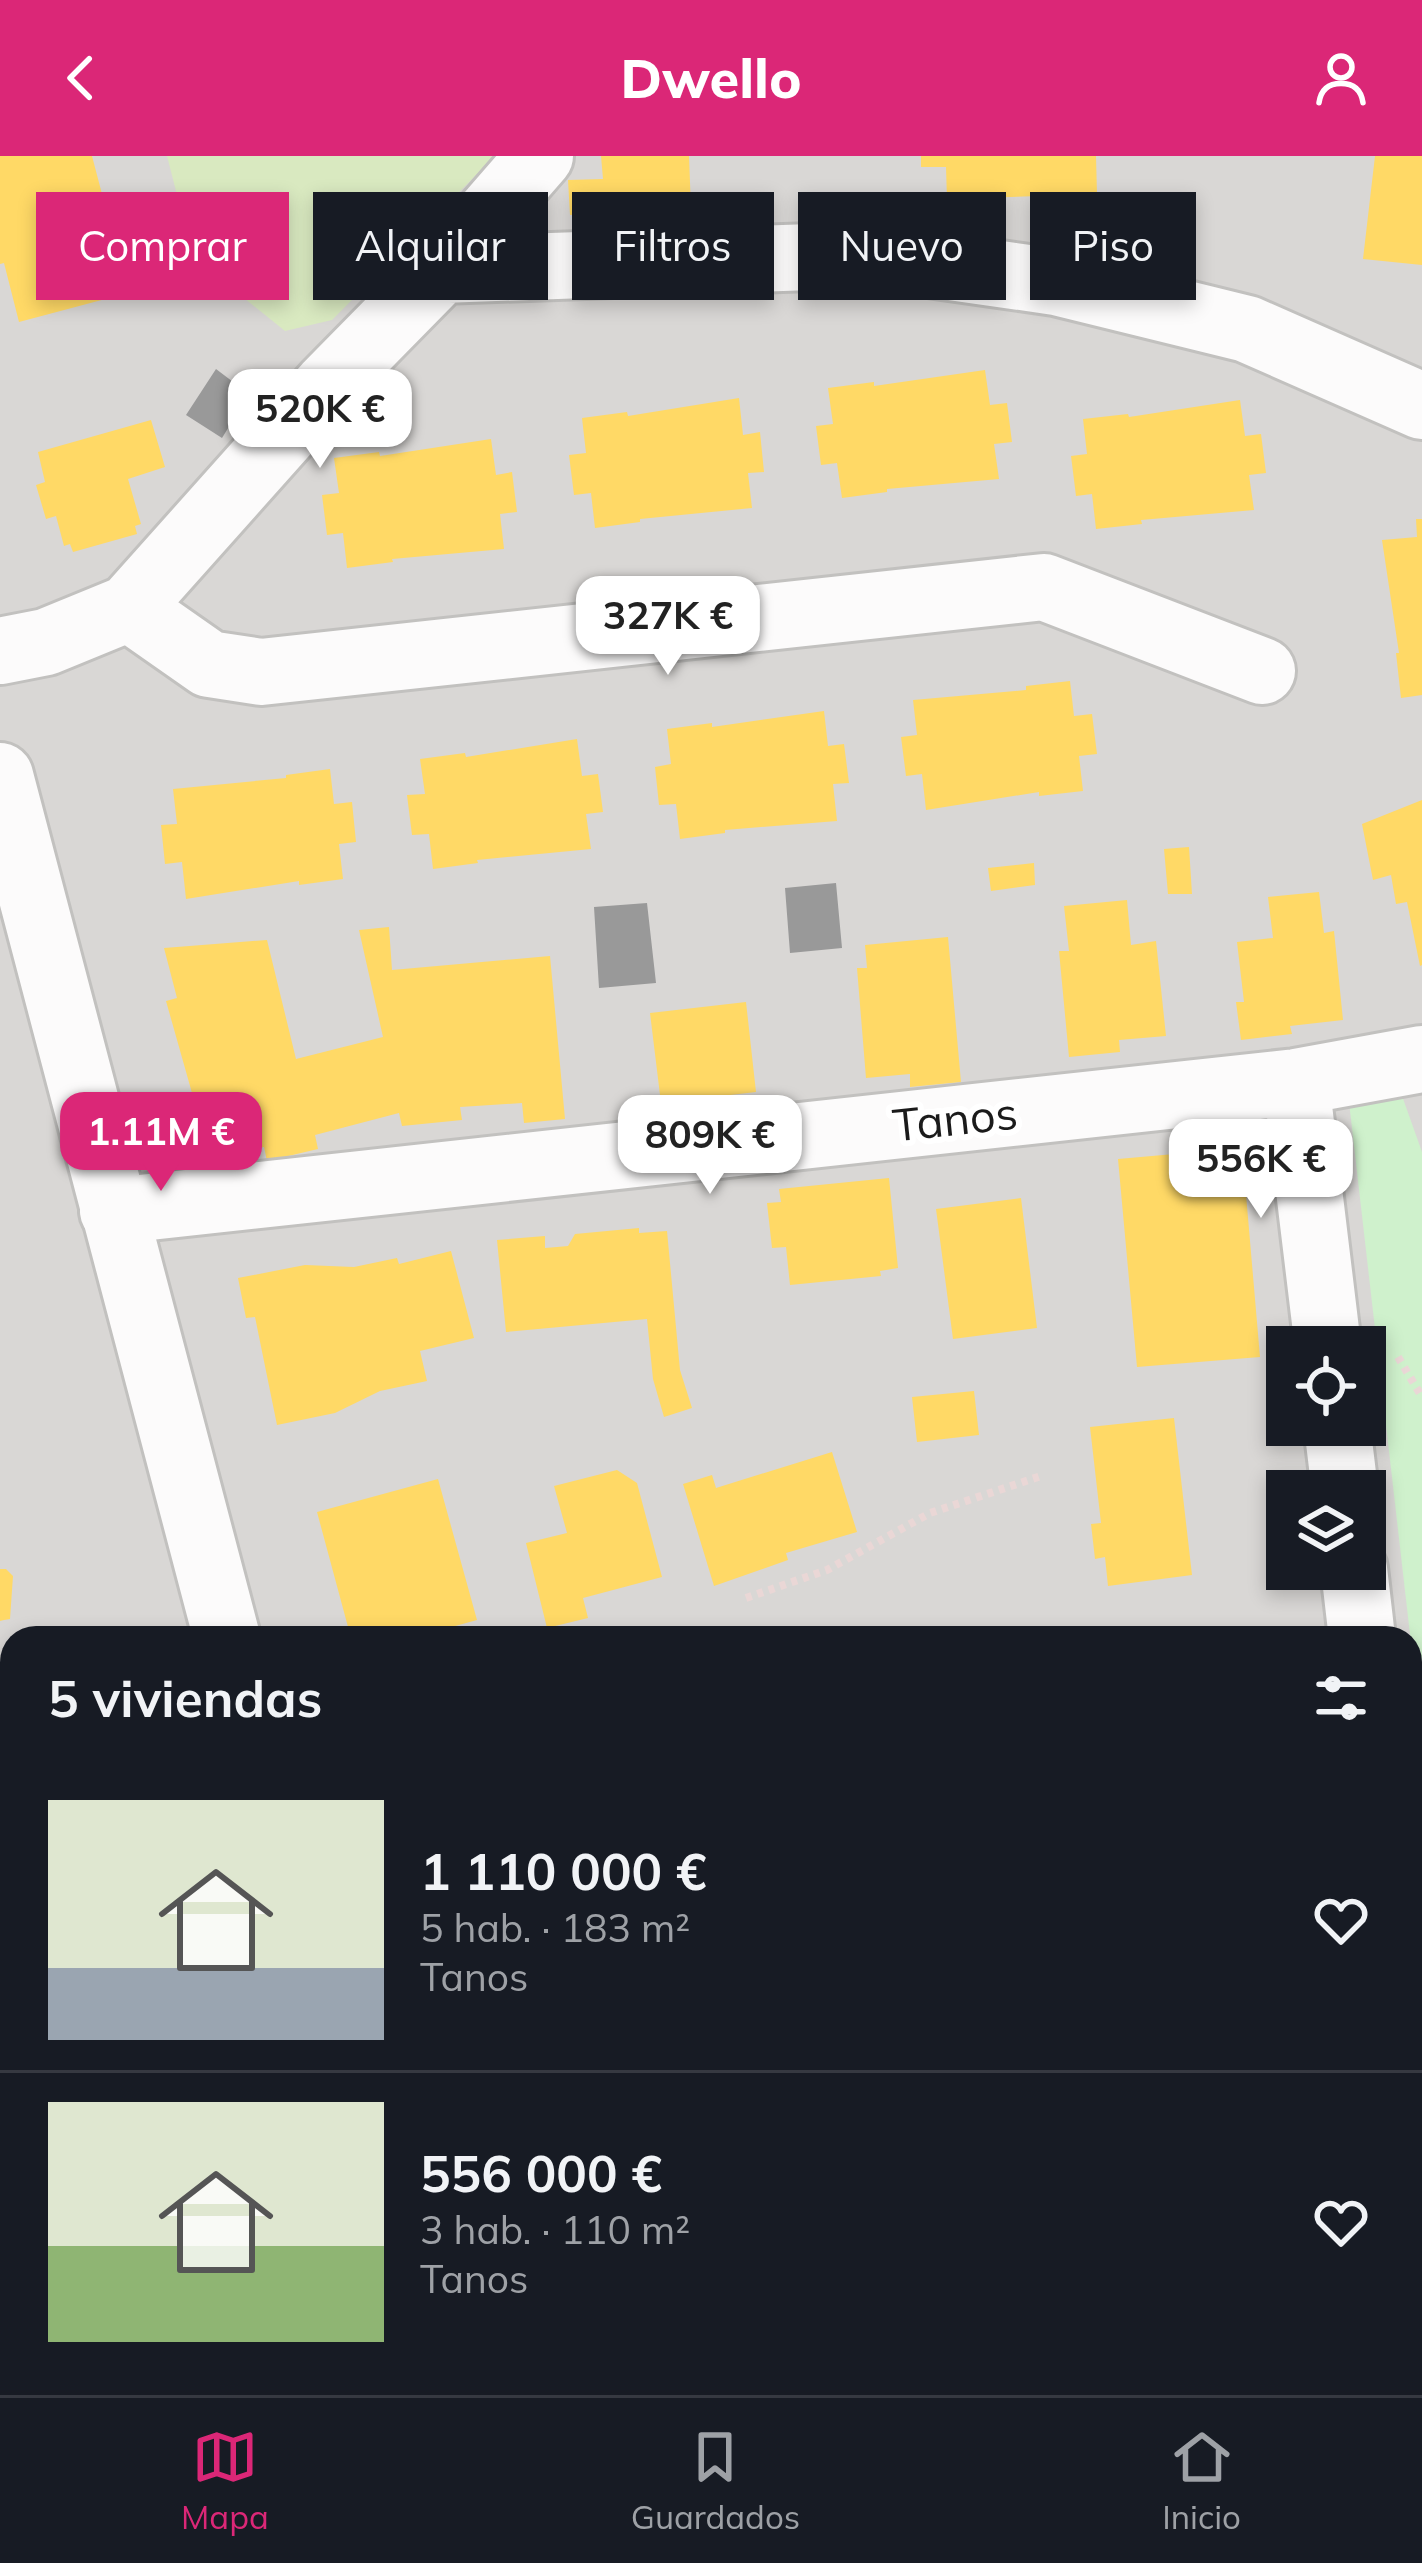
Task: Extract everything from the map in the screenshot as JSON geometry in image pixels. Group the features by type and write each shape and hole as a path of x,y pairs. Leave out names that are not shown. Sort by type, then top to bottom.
{"street":[{"path":"508,192 540,156"},
{"path":"548,265 867,255 1056,282 1247,329 1422,406"},
{"path":"0,651 46,642 129,608 327,386 411,300"},
{"path":"129,608 209,664 261,673 1044,587 1262,671"},
{"path":"0,776 224,1626"},
{"name":"Tanos","path":"113,1211 1296,1082 1422,1059"},
{"path":"1296,1082 1325,1326"},
{"path":"1356,1590 1361,1626"}],"path":[{"path":"746,1598 827,1570 930,1513 1041,1476"}],"shaded area":[{"path":"0,156 1422,156 1422,1626 0,1626"}],"green space":[{"path":"167,156 495,156 459,192 313,192 313,300 352,300 332,320 285,331 246,300 289,300 289,192 176,192"},
{"path":"1401,1093 1422,1152 1422,1626 1409,1626 1386,1425 1386,1326 1375,1326 1349,1102"}],"building: Viviendas":[{"path":"0,156 92,156 101,192 36,192 36,300 102,300 19,322 4,263 0,264"},
{"path":"601,156 689,156 690,192 572,192 570,215 568,180 603,179"},
{"path":"921,156 1096,156 1097,192 1030,192 1030,196 1006,197 1006,192 947,192 946,167 921,167"},
{"path":"1375,156 1422,156 1422,265 1363,259"},
{"path":"985,370 990,405 1007,403 1012,442 994,444 999,479 842,498 837,463 821,465 816,426 833,424 828,388"},
{"path":"739,398 743,435 760,432 764,472 748,473 752,508 595,528 591,493 574,495 569,455 586,453 582,418 627,412 628,416"},
{"path":"1240,400 1245,436 1261,434 1266,473 1249,475 1254,510 1096,529 1092,494 1076,496 1071,456 1087,454 1083,419"},
{"path":"151,420 165,467 128,479 141,524 135,526 137,534 73,552 70,544 64,546 56,516 46,519 36,485 45,482 38,452"},
{"path":"491,439 496,475 512,472 517,512 500,514 504,549 347,568 343,533 327,535 322,495 339,493 334,458"},
{"path":"1416,519 1422,519 1422,695 1401,698 1382,540 1417,537"},
{"path":"1070,681 1074,716 1092,714 1097,754 1079,756 1083,791 1039,796 1039,792 926,810 922,774 906,776 901,737 917,735 913,700 1026,690 1026,686"},
{"path":"824,711 828,746 844,744 849,783 833,784 837,821 725,830 680,839 676,804 659,805 655,767 671,764 667,729"},
{"path":"577,739 582,776 598,774 603,812 586,814 591,849 433,869 429,834 412,835 407,795 425,794 420,759 465,753 466,757"},
{"path":"330,769 334,804 352,802 356,842 339,844 343,879 186,899 182,862 165,864 161,825 177,824 173,789"},
{"path":"1422,800 1420,966 1407,902 1396,904 1391,875 1373,880 1362,824"},
{"path":"1189,847 1192,894 1168,894 1164,849"},
{"path":"1034,863 1035,885 991,891 988,868"},
{"path":"1319,892 1324,933 1334,931 1343,1020 1290,1026 1292,1034 1241,1040 1236,1002 1244,1002 1237,942 1273,938 1268,897"},
{"path":"1127,900 1131,945 1156,941 1166,1036 1119,1040 1120,1052 1069,1057 1059,951 1069,951 1064,906"},
{"path":"389,927 392,970 550,956 565,1119 524,1123 522,1103 460,1107 462,1120 402,1126 399,1113 315,1135 318,1149 267,1161 264,1147 217,1159 202,1099 194,1100 166,1001 177,998 164,948 267,940 296,1059 383,1037 359,930"},
{"path":"948,937 961,1082 910,1087 910,1074 866,1078 857,968 867,968 865,945"},
{"path":"746,1002 756,1092 661,1103 650,1013"},
{"path":"1242,1148 1260,1357 1137,1367 1118,1159"},
{"path":"889,1178 898,1268 880,1271 881,1276 790,1285 786,1247 772,1248 767,1203 781,1202 779,1189"},
{"path":"1021,1198 1037,1328 953,1339 936,1209"},
{"path":"639,1228 639,1233 667,1231 680,1370 692,1408 664,1417 653,1379 647,1319 506,1332 497,1240 545,1236 545,1248 557,1247 568,1246 575,1234"},
{"path":"451,1251 474,1338 420,1351 427,1381 380,1391 335,1413 277,1425 255,1317 246,1318 238,1278 305,1265 354,1267 397,1258 399,1264"},
{"path":"974,1391 979,1435 917,1442 912,1397"},
{"path":"1174,1418 1192,1575 1108,1586 1105,1557 1095,1559 1091,1524 1101,1523 1090,1427"},
{"path":"832,1452 857,1532 786,1553 788,1560 714,1586 683,1484 712,1475 716,1488"},
{"path":"617,1470 637,1483 662,1577 583,1598 588,1618 547,1626 526,1543 567,1533 554,1486"},
{"path":"438,1479 477,1620 455,1626 348,1626 317,1512"},
{"path":"0,1569 13,1576 10,1619 0,1621"}],"building: Industria":[{"path":"216,369 249,394 222,438 186,415"},
{"path":"836,883 842,948 790,953 785,888"},
{"path":"647,903 656,983 599,988 594,907"}]}
